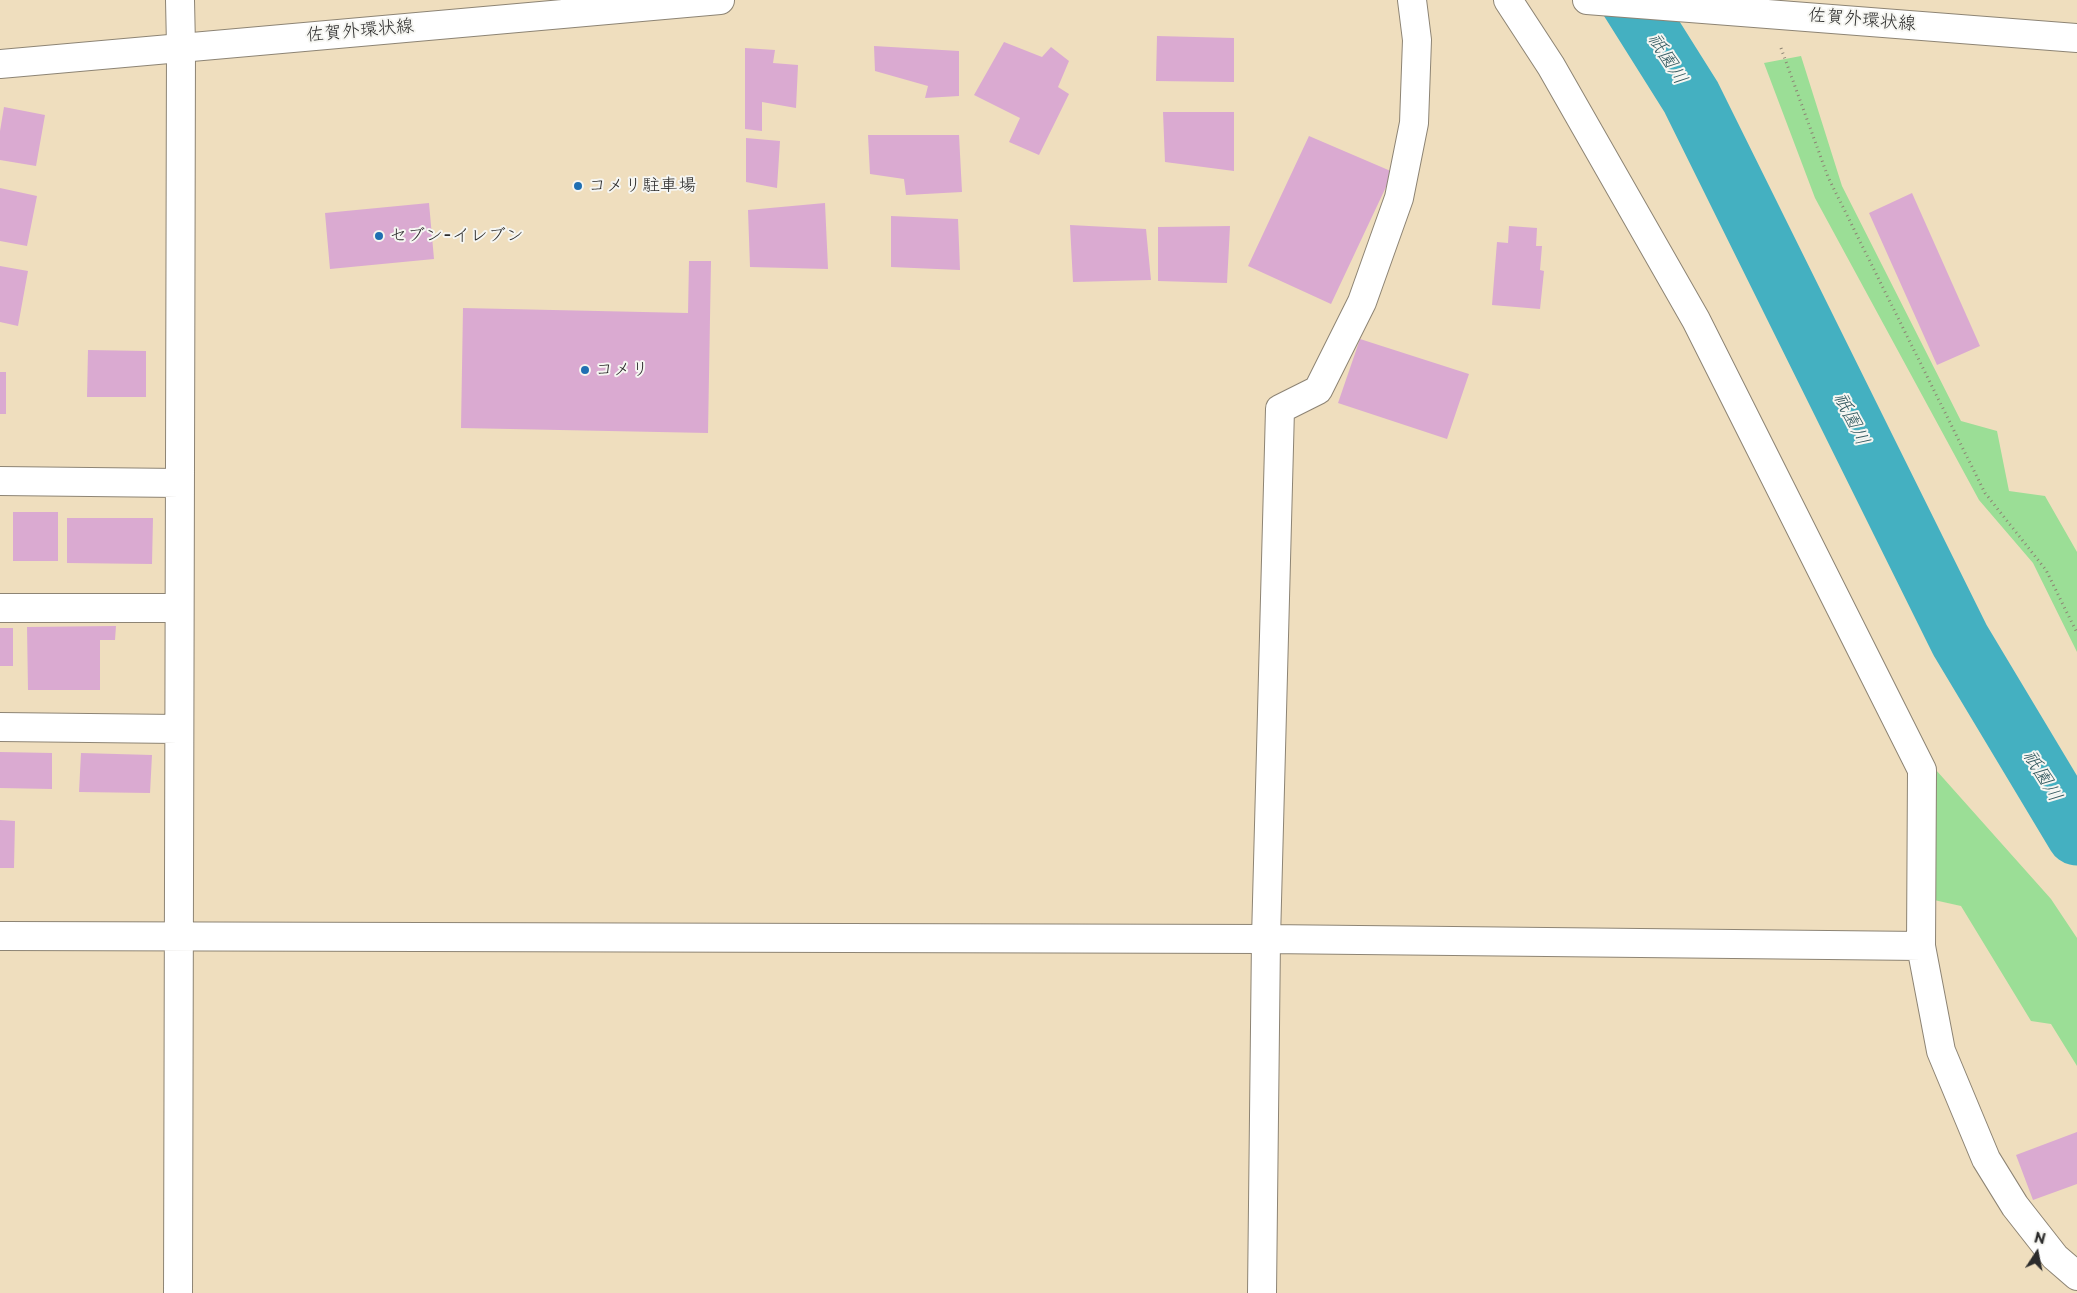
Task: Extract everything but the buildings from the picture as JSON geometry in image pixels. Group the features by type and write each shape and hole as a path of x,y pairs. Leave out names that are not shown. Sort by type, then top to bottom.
{"street":[{"path":"178,1293 180,0"},
{"name":"佐賀外環状線","path":"0,64 181,46 720,0"},
{"path":"1262,1293 1266,939 1280,409 1318,390 1362,302 1399,198 1414,123 1417,40 1412,0"},
{"path":"1508,0 1551,66 1696,320 1922,770 1921,946 1941,1051 1986,1159 2015,1206 2055,1257 2077,1276"},
{"name":"佐賀外環状線","path":"1587,0 1752,6 2077,38"},
{"path":"0,481 180,483"},
{"path":"0,608 179,608"},
{"path":"0,727 178,729"},
{"path":"0,936 1266,939 1921,946"}],"path":[{"path":"1752,6 1784,52 1828,177 1986,493 2046,570 2077,633"}],"green space":[{"path":"1801,56 1842,186 1961,421 1997,431 2009,491 2045,496 2077,552 2077,652 2033,563 1979,500 1815,198 1764,63"},
{"path":"1936,770 2051,899 2077,938 2077,1066 2051,1024 2031,1021 1961,906 1934,900"}],"waterway":[{"name":"祇園川","path":"1630,0 1691,97 1960,640 2077,835"}],"place":[{"name":"コメリ駐車場","path":"578,186"},
{"name":"セブン-イレブン","path":"379,236"},
{"name":"コメリ","path":"585,370"}]}
